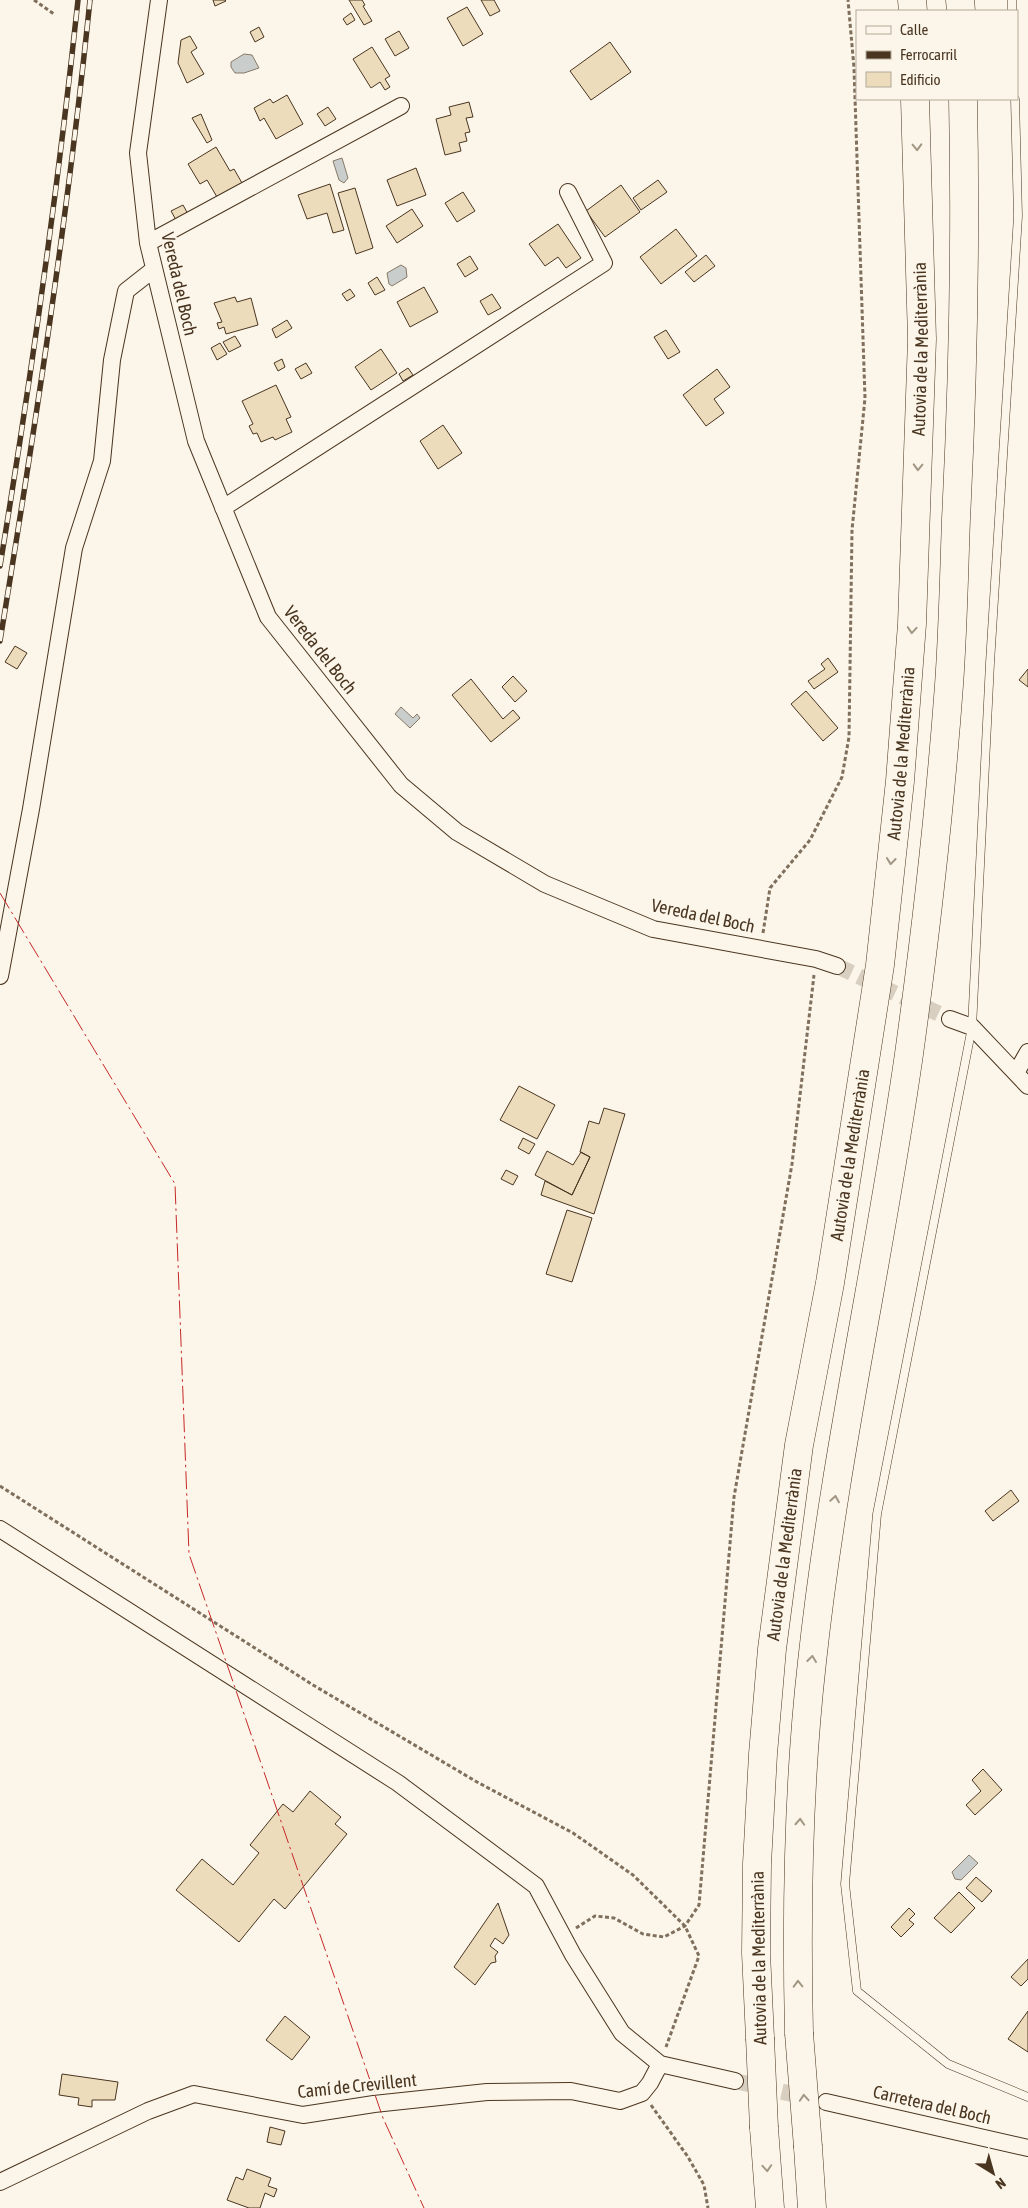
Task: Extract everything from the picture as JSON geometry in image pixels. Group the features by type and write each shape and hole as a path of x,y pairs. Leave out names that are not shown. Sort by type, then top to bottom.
{"highway":[{"name":"Autovia de la Mediterrània","path":"770,2208 764,2128 756,1953 757,1864 762,1754 772,1648 799,1445 830,1283 880,965 903,752 912,624 922,339 915,100"},
{"path":"812,2208 799,2033 798,1870 812,1664 823,1573 854,1378 909,1055 936,842 949,689 962,389 965,259 963,100"}],"street":[{"name":"Vereda del Boch","path":"159,0 138,153 148,243 196,441 268,617 401,785 456,832 545,884 652,929 816,959 837,966"},
{"path":"148,243 401,106"},
{"path":"223,508 604,263 568,192"},
{"path":"0,976 31,809 74,548 102,461 112,360 126,291 154,269"},
{"path":"950,1019 972,1027 1028,1086"},
{"path":"1016,1073 1028,1052"},
{"path":"0,1529 398,1782 536,1886 564,1937 622,2032 660,2064 735,2081"},
{"path":"642,2093 650,2084 660,2064"},
{"name":"Camí de Crevillent","path":"0,2182 148,2111 194,2094 303,2115 374,2104 487,2092 571,2091 620,2100 642,2093"},
{"name":"Carretera del Boch","path":"826,2102 1028,2148"}],"lane":[{"path":"1014,100 1018,216 990,663 972,1027 877,1514 845,1884 856,1991 948,2064 1028,2097"}],"path":[{"path":"34,0 54,14"},
{"path":"761,949 770,888 810,840 842,777 849,737 852,530 865,398 854,68 848,0"},
{"path":"564,1937 595,1916 614,1918 643,1934 664,1937 685,1926 699,1905 734,1496 792,1164 816,959"},
{"path":"0,1486 314,1685 477,1782 573,1833 633,1875 685,1926 699,1956 660,2064"},
{"path":"642,2093 688,2157 704,2185 708,2208"}],"shaded area":[{"path":"244,54 252,55 259,68 244,73 235,73 231,67 231,62"},
{"path":"342,158 348,178 344,183 339,180 333,161"},
{"path":"401,265 406,268 407,277 392,286 389,284 387,273"},
{"path":"401,707 413,718 417,714 420,718 410,728 395,714"},
{"path":"969,1855 978,1863 961,1880 955,1879 952,1872"}],"building":[{"path":"213,0 225,0 226,1 215,6"},
{"path":"349,0 362,0 365,5 363,6 372,21 364,25"},
{"path":"481,0 494,0 500,11 490,16"},
{"path":"467,7 483,34 463,46 447,18"},
{"path":"351,13 355,20 347,25 343,19"},
{"path":"259,27 264,37 255,42 250,32"},
{"path":"399,31 409,48 395,56 385,39"},
{"path":"190,36 197,48 191,52 204,74 187,83 178,63 181,40"},
{"path":"610,42 631,72 591,100 570,71"},
{"path":"372,47 390,76 385,79 390,87 385,90 380,82 371,88 353,59"},
{"path":"287,95 303,124 276,139 264,118 260,121 254,108 270,99 273,103"},
{"path":"469,102 473,117 466,118 470,132 465,133 467,141 459,143 461,151 445,155 436,119 451,115 449,107"},
{"path":"328,107 336,119 325,126 317,114"},
{"path":"201,114 212,140 207,143 192,118"},
{"path":"216,147 230,171 234,169 242,183 217,197 207,180 200,184 188,164"},
{"path":"416,168 426,195 397,206 387,180"},
{"path":"658,180 667,192 641,210 633,198"},
{"path":"330,184 344,230 333,233 327,213 307,219 298,195"},
{"path":"621,185 640,212 605,237 586,211"},
{"path":"355,188 373,248 356,254 338,193"},
{"path":"463,192 475,211 457,222 445,203"},
{"path":"183,205 188,214 176,220 171,211"},
{"path":"412,209 423,226 397,243 386,226"},
{"path":"558,224 581,258 566,268 558,257 545,266 529,244"},
{"path":"676,229 697,256 661,284 640,257"},
{"path":"706,255 715,266 694,282 685,272"},
{"path":"470,256 478,269 465,277 457,264"},
{"path":"377,277 385,290 375,295 368,283"},
{"path":"424,287 438,312 410,327 397,302"},
{"path":"350,289 355,296 347,301 342,294"},
{"path":"492,294 501,308 488,315 480,301"},
{"path":"235,297 237,302 251,298 258,325 226,334 224,327 219,329 217,323 222,322 214,303"},
{"path":"287,320 292,328 276,338 272,329"},
{"path":"666,330 680,352 668,359 654,337"},
{"path":"235,336 241,346 229,352 223,342"},
{"path":"220,343 227,354 217,360 211,348"},
{"path":"381,349 397,373 371,390 355,367"},
{"path":"282,359 285,367 278,371 274,363"},
{"path":"306,363 312,373 301,379 295,369"},
{"path":"408,368 413,375 403,381 399,374"},
{"path":"717,369 730,387 714,399 724,413 706,426 683,395"},
{"path":"276,385 291,417 286,419 292,432 275,440 273,437 261,442 257,433 253,434 249,426 253,424 242,401"},
{"path":"443,425 462,453 438,469 420,441"},
{"path":"15,646 27,653 17,669 5,662"},
{"path":"828,658 838,672 814,689 808,681 825,669 821,664"},
{"path":"1028,669 1028,687 1019,680"},
{"path":"513,676 527,691 515,702 502,687"},
{"path":"471,679 503,719 513,710 520,718 491,742 452,695"},
{"path":"806,691 838,728 823,741 791,704"},
{"path":"519,1086 555,1105 537,1139 500,1120"},
{"path":"604,1108 625,1114 594,1214 541,1195 545,1181 572,1195 590,1157 580,1152 589,1121 599,1124"},
{"path":"523,1138 535,1144 529,1154 518,1148"},
{"path":"547,1151 573,1165 581,1152 590,1157 572,1195 535,1175"},
{"path":"506,1170 518,1176 513,1185 501,1179"},
{"path":"567,1210 592,1218 572,1282 546,1274"},
{"path":"1011,1490 1019,1501 993,1521 985,1511"},
{"path":"983,1769 1002,1790 975,1815 966,1805 981,1791 972,1780"},
{"path":"310,1791 341,1817 335,1824 347,1834 285,1909 274,1899 239,1942 176,1890 202,1859 233,1885 259,1853 250,1845 283,1804 293,1812"},
{"path":"976,1877 992,1891 982,1902 966,1888"},
{"path":"959,1892 975,1908 951,1933 934,1918"},
{"path":"498,1903 509,1935 503,1944 495,1938 490,1946 498,1952 495,1956 496,1962 491,1963 475,1985 454,1967"},
{"path":"909,1908 915,1914 909,1920 914,1924 901,1937 891,1927"},
{"path":"1028,1959 1028,1979 1021,1986 1011,1977"},
{"path":"1028,2011 1028,2052 1008,2039"},
{"path":"285,2016 310,2037 292,2060 266,2040"},
{"path":"62,2074 118,2082 115,2100 92,2100 92,2107 78,2105 79,2098 59,2095"},
{"path":"270,2127 285,2131 281,2145 267,2142"},
{"path":"247,2169 271,2178 268,2186 277,2189 274,2197 265,2193 260,2208 249,2208 227,2200 236,2177 243,2180"}],"tunnel":[{"path":"837,966 950,1019"},
{"path":"735,2081 810,2098"}],"railway":[{"path":"0,566 43,283 62,142 78,0"},
{"path":"0,641 50,321 72,161 90,0"}],"power":[{"path":"0,893 175,1184 189,1554 383,2118 424,2208"}]}
